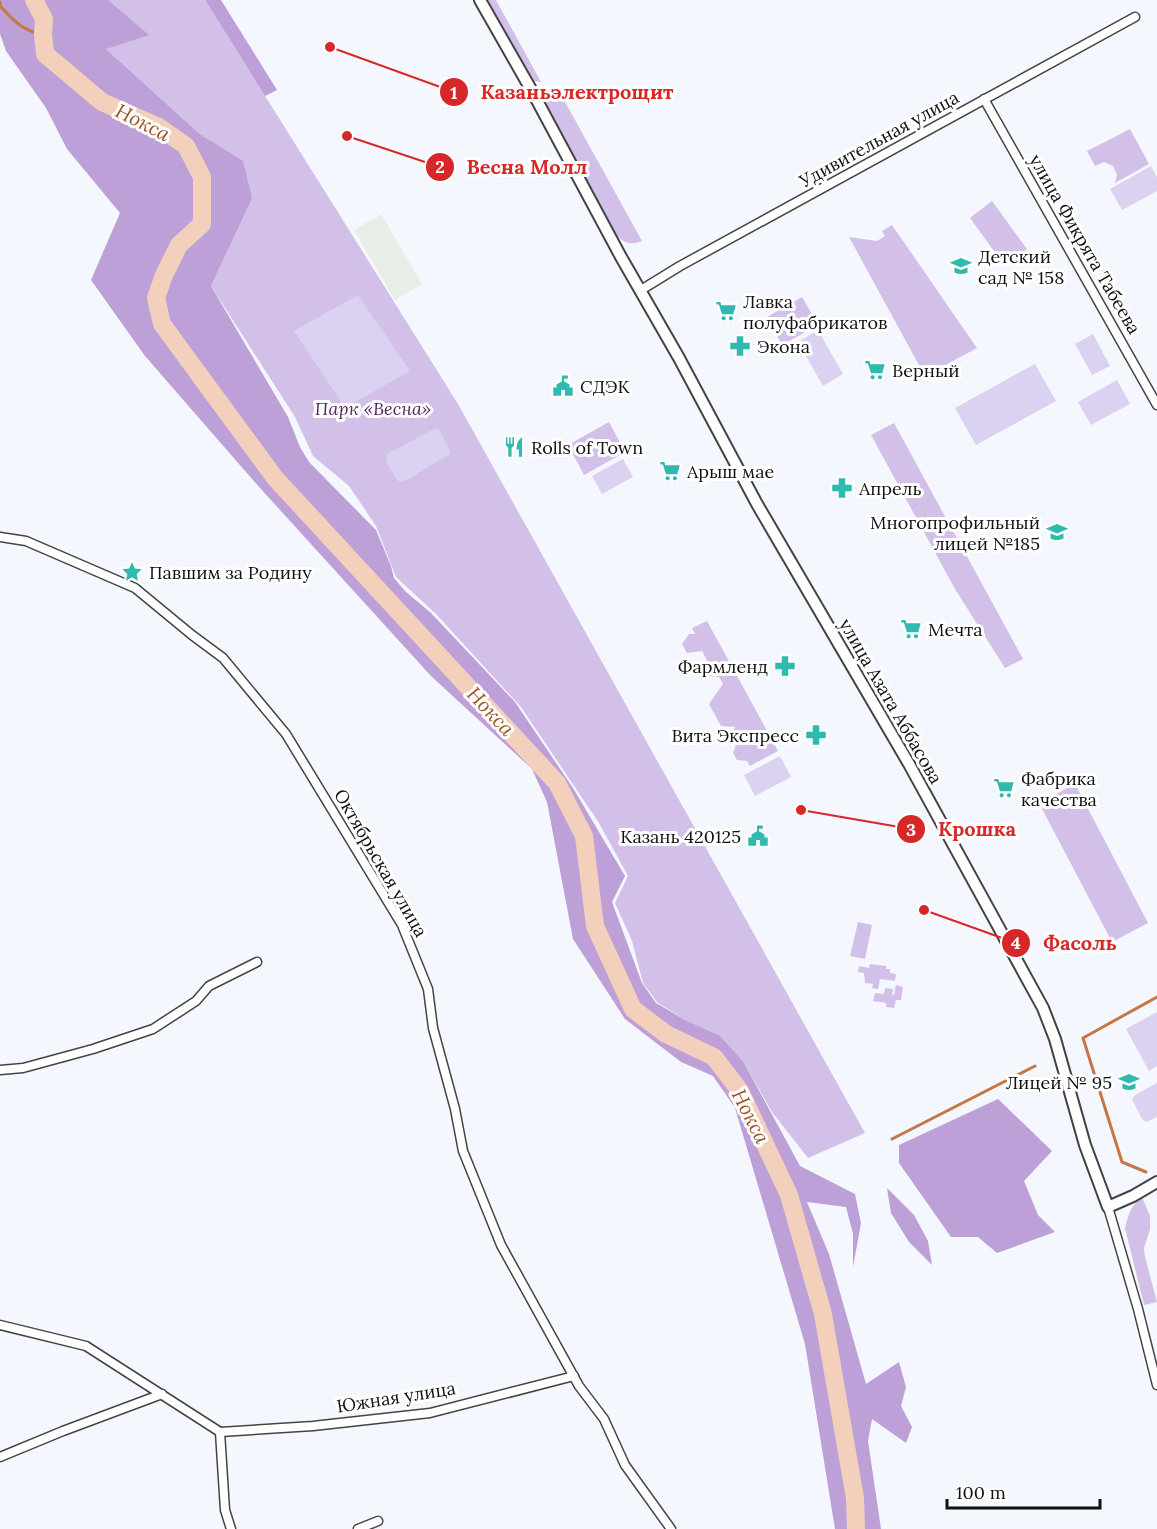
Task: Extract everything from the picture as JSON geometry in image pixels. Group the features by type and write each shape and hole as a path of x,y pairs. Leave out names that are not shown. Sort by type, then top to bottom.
{"street":[{"name":"улица Азата Аббасова","path":"480,0 757,504 909,764 1042,1008 1055,1039 1085,1145 1108,1207 1138,1309 1157,1385"},
{"name":"Удивительная улица","path":"641,290 680,266 1135,17"},
{"name":"улица Фикрята Табеева","path":"984,99 1157,405"},
{"name":"Октябрьская улица","path":"0,537 26,541 135,588 192,635 223,657 286,734 402,925 428,989 433,1028 455,1109 463,1151 501,1245 574,1376 604,1419 625,1465 671,1529"},
{"path":"0,1070 23,1068 93,1049 153,1029 195,1001 209,986 257,962"},
{"path":"1108,1207 1157,1182"},
{"path":"0,1324 86,1347 220,1432 225,1510 231,1529"},
{"name":"Южная улица","path":"220,1432 313,1426 430,1413 574,1376"},
{"path":"0,1457 162,1394"},
{"path":"358,1529 378,1521"}],"shaded area":[{"path":"0,0 108,0 149,35 106,49 201,135 243,161 252,198 211,286 288,417 300,447 309,462 376,530 394,578 405,591 431,613 515,702 573,788 625,876 612,902 642,983 656,1003 720,1036 744,1063 800,1166 855,1194 861,1223 853,1267 853,1234 846,1207 807,1202 829,1254 866,1384 899,1362 906,1387 901,1406 912,1427 906,1443 872,1419 868,1441 881,1529 835,1529 805,1344 735,1108 713,1076 681,1062 625,1019 573,939 547,802 532,769 431,676 260,488 145,356 91,280 120,213 67,149 46,108 6,51 0,34"},
{"path":"205,0 221,0 277,90 265,96"},
{"path":"1151,166 1157,177 1157,191 1122,210 1110,189"},
{"path":"381,214 422,284 395,300 354,230"},
{"path":"358,295 410,371 345,408 294,331"},
{"path":"818,330 843,374 823,386 798,342"},
{"path":"1093,334 1110,366 1092,375 1075,344"},
{"path":"1035,364 1056,401 976,445 955,408"},
{"path":"1117,380 1130,404 1091,425 1078,402"},
{"path":"436,428 439,429 450,454 405,481 398,481 386,462 387,454"},
{"path":"623,459 633,477 602,494 592,476"},
{"path":"780,756 791,777 755,796 744,775"},
{"path":"1157,1012 1157,1066 1149,1071 1126,1029"},
{"path":"1157,1083 1157,1117 1146,1122 1142,1119 1132,1099"},
{"path":"998,1099 1052,1151 1024,1181 1038,1215 1055,1232 997,1253 978,1237 951,1237 899,1163 899,1145"},
{"path":"887,1188 914,1215 928,1241 932,1265 909,1242 891,1213"}],"green space":[{"name":"Парк «Весна»","path":"69,0 205,0 458,404 865,1133 808,1158 772,1112 744,1063 687,1021 658,1003 643,983 632,941 615,903 628,876 599,823 521,707 436,614 396,577 376,526 349,486 313,456 295,417 211,286 228,249 201,135 106,49"},
{"path":"486,0 496,0 541,82 533,81 529,77"},
{"path":"559,91 642,241 629,243 617,236 545,107 545,99"},
{"path":"1130,129 1149,164 1115,183 1117,175 1113,166 1104,162 1095,166 1087,151"},
{"path":"992,201 1027,249 1005,266 970,218"},
{"path":"892,225 977,348 925,376 849,237 877,241 885,236 882,231"},
{"path":"802,297 818,325 782,345 767,317"},
{"path":"609,422 625,452 584,475 568,445"},
{"path":"894,423 1023,659 1005,668 955,589 871,435"},
{"path":"707,621 778,751 750,766 747,761 737,760 733,753 736,745 732,736 735,727 721,726 709,704 723,684 719,677 709,676 702,665 707,660 702,651 687,653 682,644 689,634 695,634 692,628"},
{"path":"1075,784 1148,923 1112,942 1039,803"},
{"path":"858,922 872,925 865,959 850,956"},
{"path":"870,964 886,966 886,969 890,969 890,973 896,974 895,981 880,979 878,989 872,988 873,984 865,983 864,973 858,972 859,966 869,968"},
{"path":"896,985 903,987 901,1000 896,1000 894,1008 886,1007 886,1003 873,1001 875,993 884,994 885,988 893,989 892,995 894,995"},
{"path":"1142,1197 1150,1216 1150,1229 1144,1248 1145,1257 1157,1302 1144,1305 1125,1228 1130,1211"}],"waterway":[{"name":"Нокса","path":"34,0 44,19 45,54 102,102 159,127 186,146 202,177 202,224 179,245 164,275 156,298 162,324 275,478 557,783 584,836 595,926 633,1009 666,1034 714,1057 740,1091 789,1195 823,1314 855,1498 856,1529"},
{"path":"0,2 0,6 19,24 30,31 43,34"},
{"path":"1146,1172 1122,1162 1083,1038 1157,997"},
{"path":"892,1139 1035,1066"}],"place":[{"name":"Казаньэлектрощит","path":"330,47"},
{"name":"Весна Молл","path":"347,136"},
{"name":"Детский сад № 158","path":"961,266"},
{"name":"Лавка полуфабрикатов","path":"726,311"},
{"name":"Экона","path":"740,346"},
{"name":"Верный","path":"875,370"},
{"name":"СДЭК","path":"563,386"},
{"name":"Rolls of Town","path":"514,447"},
{"name":"Арыш мае","path":"670,471"},
{"name":"Апрель","path":"842,488"},
{"name":"Многопрофильный лицей №185","path":"1057,532"},
{"name":"Павшим за Родину","path":"132,572"},
{"name":"Мечта","path":"911,629"},
{"name":"Фармленд","path":"785,666"},
{"name":"Вита Экспресс","path":"816,735"},
{"name":"Фабрика качества","path":"1004,788"},
{"name":"Крошка","path":"801,810"},
{"name":"Казань 420125","path":"758,836"},
{"name":"Фасоль","path":"924,910"},
{"name":"Лицей № 95","path":"1129,1082"}]}
